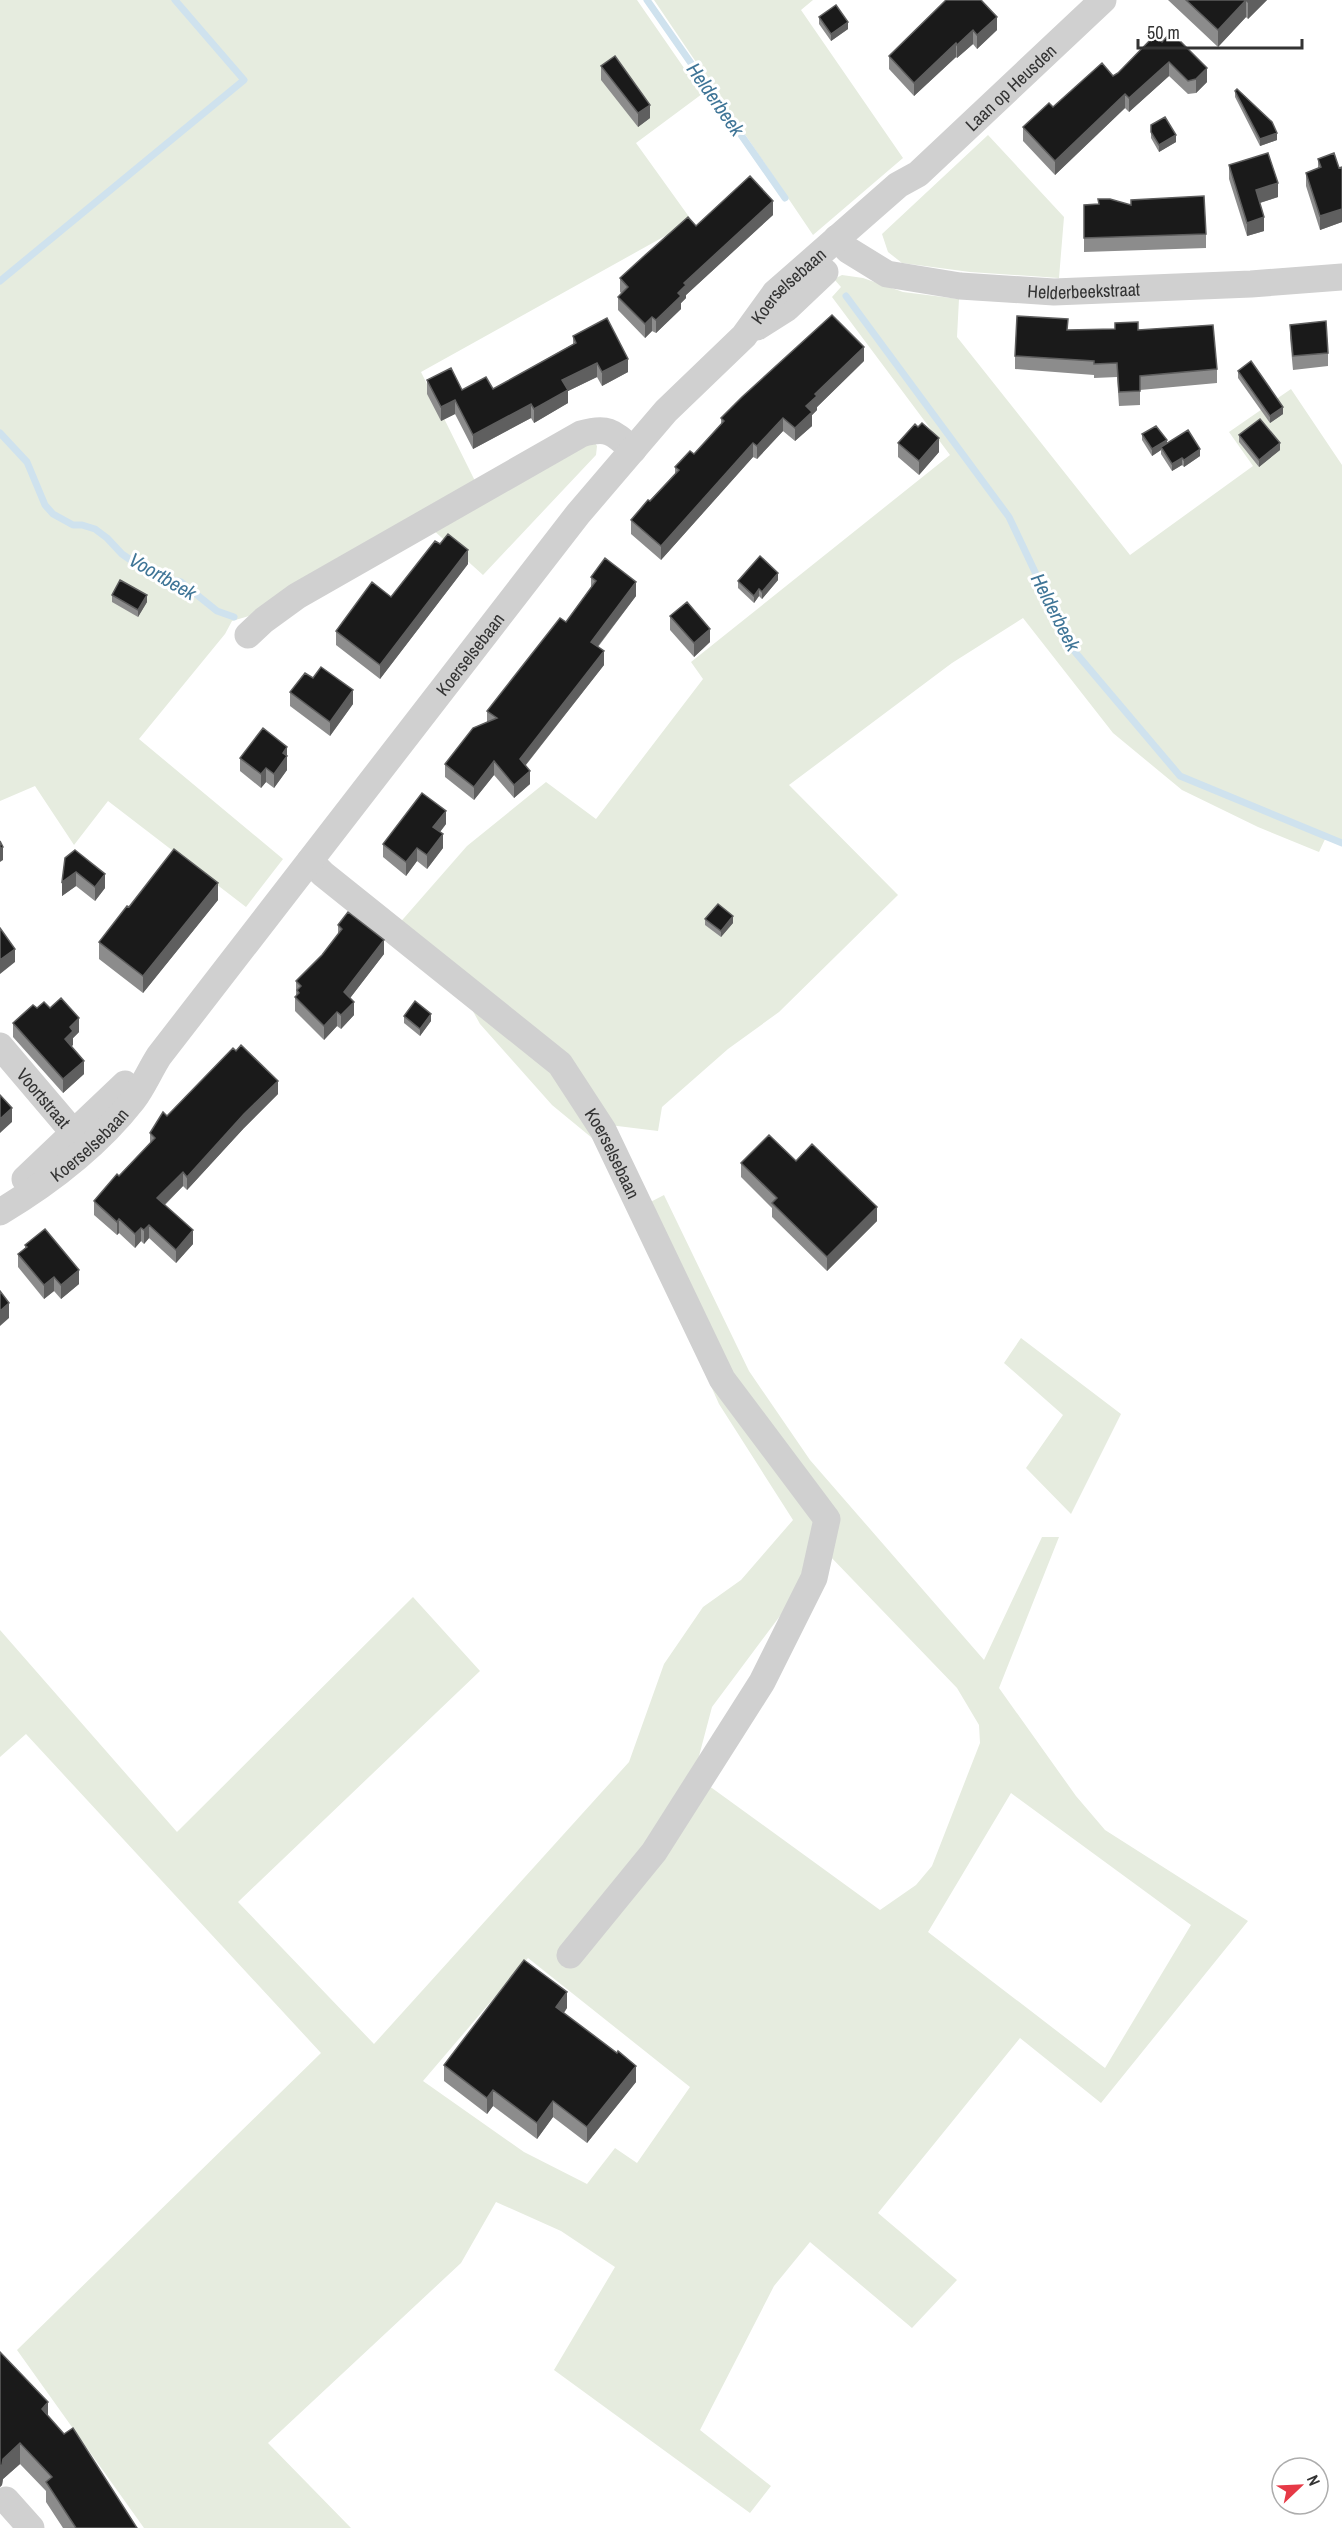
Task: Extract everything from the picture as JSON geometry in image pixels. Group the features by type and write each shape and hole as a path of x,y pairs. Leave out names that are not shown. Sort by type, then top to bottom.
{"street":[{"name":"Laan op Heusden","path":"843,244 905,196 918,174 1103,0"},
{"name":"Helderbeekstraat","path":"843,244 887,274 960,286 1054,292 1251,284 1342,276"},
{"name":"Koerselsebaan","path":"0,1210 42,1187 80,1141 133,1099 159,1056 578,514 666,411 744,336 787,308 843,244"},
{"path":"249,635 264,620 297,596 581,434 598,429 610,431 633,450"},
{"name":"Koerselsebaan","path":"310,861 323,874 560,1064 603,1130 722,1379 827,1519 814,1578 762,1682 654,1852 570,1955"},
{"name":"Voortstraat","path":"0,1046 80,1141"},
{"path":"6,2500 31,2528"}],"shaded area":[{"path":"0,0 637,0 702,94 636,143 692,221 421,372 475,481 249,616 232,621 225,634 139,739 283,859 246,907 108,801 74,845 35,786 0,801"},
{"path":"654,0 813,0 801,10 903,158 813,235"},
{"path":"988,135 1064,217 1059,278 970,272 902,263 888,252 882,234"},
{"path":"842,275 863,278 903,292 959,299 957,337 1130,555 1253,466 1229,432 1291,389 1342,465 1342,844 1326,837 1319,852 1258,827 1182,790 1113,733 1023,618 952,663 789,785 898,895 779,1012 728,1049 662,1107 658,1131 593,1123 603,1147 552,1105 480,1024 463,993 397,926 467,846 546,782 596,819 703,679 691,662 950,455 832,297 841,287 834,279"},
{"path":"593,440 597,446 596,455 483,575 431,528"},
{"path":"664,1195 749,1371 810,1460 984,1660 1042,1537 1059,1537 999,1688 1076,1796 1105,1830 1248,1921 1101,2103 1020,2038 878,2213 957,2280 912,2328 810,2242 774,2286 700,2430 771,2486 750,2513 554,2370 615,2267 561,2231 496,2202 461,2263 268,2443 351,2528 144,2528 17,2350 321,2053 26,1734 0,1757 0,1630 177,1832 413,1597 480,1671 238,1902 374,2044 629,1762 664,1664 703,1607 741,1580 793,1520 719,1404 633,1211","holes":["827,1553 957,1688 979,1725 980,1743 932,1866 916,1885 880,1910 694,1775 712,1707","1011,1793 1191,1925 1105,2068 928,1932","528,1958 690,2087 637,2163 615,2148 587,2184 524,2152 423,2081"]},
{"path":"1021,1338 1121,1414 1071,1514 1026,1468 1063,1415 1004,1363"}],"building":[{"path":"946,0 981,0 997,17 977,35 973,30 957,45 956,43 914,83 889,56"},
{"path":"1186,0 1246,0 1218,30"},
{"path":"836,5 848,22 831,34 819,17"},
{"path":"1171,32 1207,68 1196,79 1188,81 1169,62 1129,98 1125,94 1055,161 1023,127 1049,103 1053,107 1102,63 1113,76 1155,35 1162,42"},
{"path":"615,56 650,105 638,113 601,66"},
{"path":"1237,89 1272,122 1277,133 1260,139 1235,91"},
{"path":"1165,117 1176,135 1159,145 1151,132 1151,125"},
{"path":"1268,153 1278,183 1256,190 1264,217 1247,223 1229,165"},
{"path":"1334,153 1339,168 1342,167 1342,209 1320,216 1306,173 1321,167 1318,159"},
{"path":"750,176 773,201 684,283 686,285 678,293 681,296 656,320 652,317 645,324 618,297 628,287 620,278 688,217 696,226"},
{"path":"1204,196 1206,234 1084,238 1084,205 1099,204 1098,199 1110,199 1131,205 1131,200"},
{"path":"832,315 864,347 815,394 817,396 806,406 812,412 795,428 783,418 757,446 753,443 661,546 631,520 679,470 675,467 690,451 694,454 724,421 721,418"},
{"path":"1017,316 1068,319 1067,330 1115,329 1115,323 1138,322 1138,330 1213,325 1217,369 1140,376 1140,391 1119,392 1117,363 1094,364 1094,361 1015,356"},
{"path":"607,318 628,359 602,372 597,363 562,380 568,390 534,409 531,404 473,435 455,400 441,407 427,380 451,368 462,390 486,377 493,389 576,343 573,336"},
{"path":"1326,321 1328,353 1293,356 1290,325"},
{"path":"1251,361 1283,407 1270,416 1238,371"},
{"path":"1260,419 1280,443 1259,460 1239,435"},
{"path":"922,423 939,438 919,461 898,443 915,424 918,427"},
{"path":"1156,426 1167,440 1152,449 1142,434"},
{"path":"1188,430 1200,449 1184,460 1182,458 1172,464 1161,447"},
{"path":"448,534 468,550 380,665 336,631 372,582 391,597 435,541 440,544"},
{"path":"760,556 778,573 762,592 759,589 754,596 738,581"},
{"path":"605,558 636,582 591,642 604,651 520,759 530,771 514,785 494,761 474,787 445,764 473,728 497,718 487,711 560,618 566,622 596,581 591,577"},
{"path":"120,580 147,595 138,610 112,595"},
{"path":"687,602 710,629 694,643 670,616"},
{"path":"321,667 353,690 330,722 290,692 305,673 313,678"},
{"path":"263,728 287,747 283,753 287,756 274,774 266,768 261,774 240,758"},
{"path":"422,793 446,811 433,827 443,834 427,855 417,848 406,862 383,844"},
{"path":"174,849 218,883 143,976 99,942"},
{"path":"75,850 105,874 95,887 76,872 62,882 65,858"},
{"path":"718,904 733,916 721,931 705,919"},
{"path":"348,912 384,940 344,992 354,1002 341,1015 337,1012 324,1026 295,997 301,986 296,981 322,955 342,929 338,925"},
{"path":"0,928 15,949 0,960"},
{"path":"61,998 79,1018 70,1027 73,1031 65,1039 84,1061 63,1079 13,1023 33,1005 37,1008 44,1002 50,1008"},
{"path":"415,1001 431,1014 420,1029 404,1016"},
{"path":"241,1045 278,1081 244,1114 187,1177 183,1172 157,1198 193,1230 176,1250 149,1225 144,1230 141,1228 135,1234 119,1219 117,1222 94,1201 117,1174 119,1176 155,1138 150,1133 163,1112 167,1116 233,1048 236,1051"},
{"path":"0,1095 12,1108 0,1119"},
{"path":"769,1135 796,1161 812,1144 877,1207 827,1257 772,1203 777,1198 741,1163"},
{"path":"45,1229 79,1270 61,1285 54,1277 44,1285 18,1254 27,1247 25,1245"},
{"path":"0,1291 9,1303 0,1311"},
{"path":"524,1960 567,1992 556,2007 636,2066 587,2127 553,2101 537,2123 493,2090 487,2098 444,2065"},
{"path":"0,2352 48,2402 42,2409 64,2434 73,2428 137,2528 76,2528 46,2482 52,2477 20,2443 3,2459 0,2466"}],"waterway":[{"path":"0,281 244,80 175,0"},
{"name":"Helderbeek","path":"647,0 785,198"},
{"name":"Helderbeek","path":"846,296 1009,517 1070,646 1180,776 1342,843"},
{"name":"Voortbeek","path":"0,433 27,462 45,505 53,514 73,525 95,529 135,563 164,578 181,582 217,611 234,617"}]}
